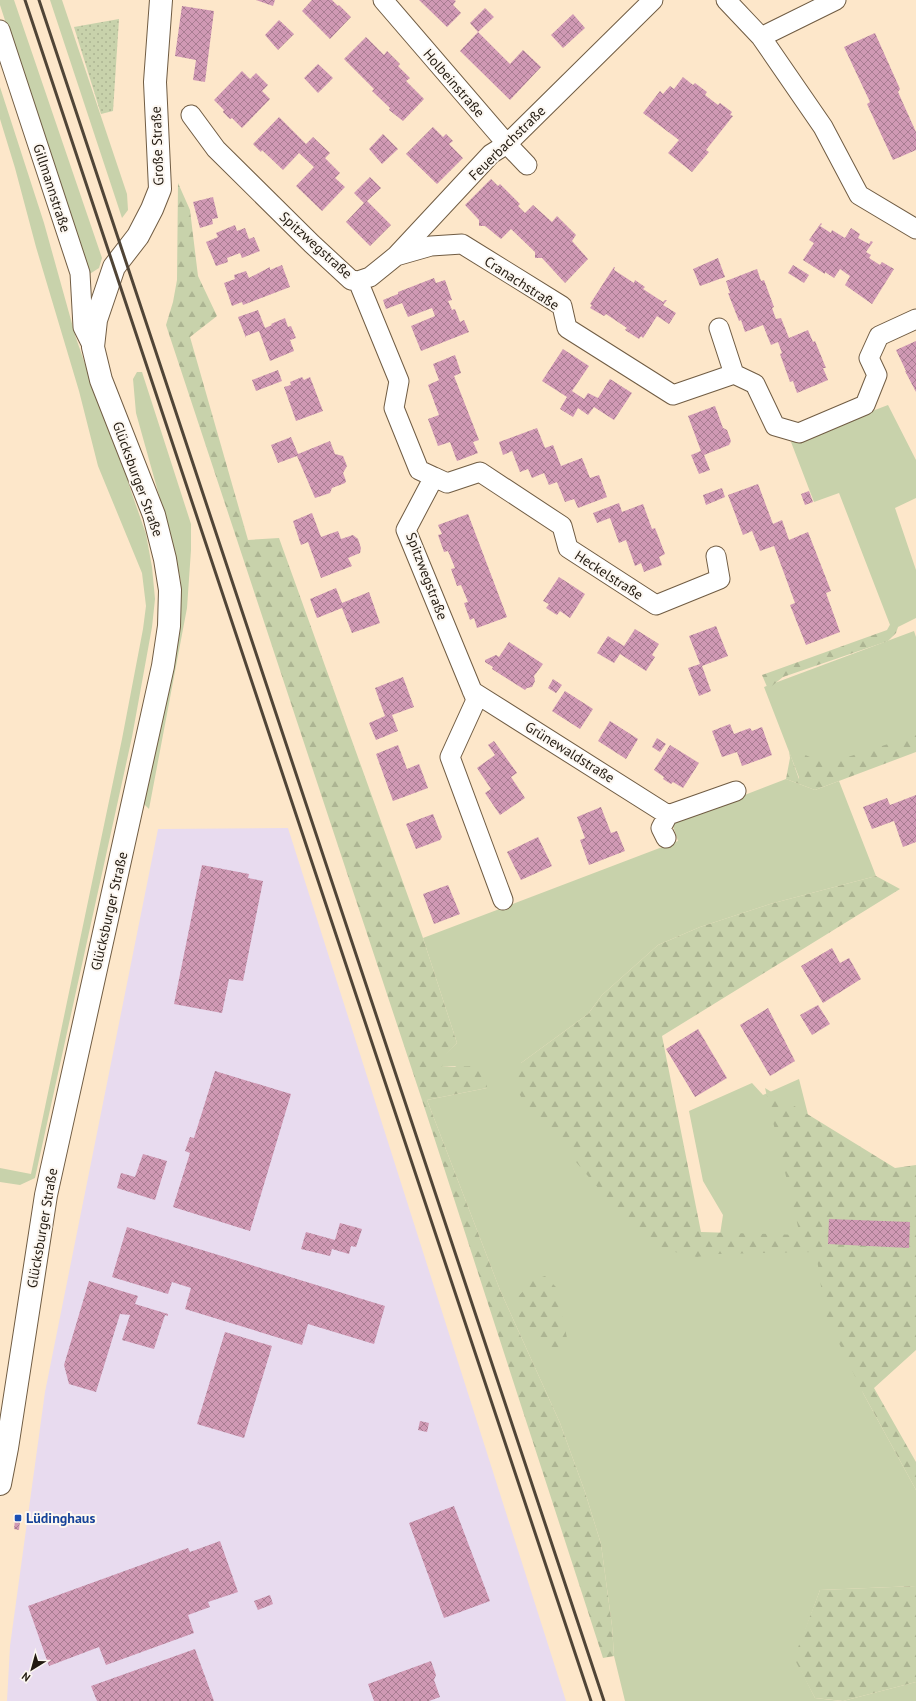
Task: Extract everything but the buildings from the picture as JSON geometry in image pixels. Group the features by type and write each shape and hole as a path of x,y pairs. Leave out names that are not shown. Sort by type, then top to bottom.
{"main road":[{"name":"Große Straße","path":"93,347 96,320 114,267 138,236 152,209 160,189 155,82 162,0"},
{"name":"Glücksburger Straße","path":"0,1484 7,1448 6,1401 46,1195 163,666 169,626 170,590 165,559 154,516 101,380 93,347"}],"street":[{"name":"Holbeinstraße","path":"383,0 507,144 527,165"},
{"name":"Feuerbachstraße","path":"358,280 370,277 396,256 491,154 507,144 653,0"},
{"path":"726,0 761,37 823,127 859,195 916,230"},
{"path":"761,37 836,0"},
{"name":"Gillmannstraße","path":"0,30 80,273 83,327 93,347"},
{"name":"Spitzwegstraße","path":"191,115 216,149 312,244 351,280 358,280 398,381 394,408 419,470 434,477 406,530 476,700 450,757 503,900"},
{"name":"Cranachstraße","path":"396,256 431,246 462,244 562,306 567,328 673,395 734,374"},
{"path":"719,328 734,374 755,384 775,426 799,433 865,405 877,375 869,358 879,336 916,319"},
{"name":"Heckelstraße","path":"434,477 447,483 480,472 562,526 568,548 656,605 720,579 716,556"},
{"name":"Grünewaldstraße","path":"472,691 668,815"},
{"path":"666,838 661,828 668,815 736,791"}],"shaded area":[{"path":"288,828 566,1701 7,1701 10,1646 45,1392 158,829"}],"green space":[{"path":"0,0 14,0 102,258 99,268 88,275 0,5"},
{"path":"50,0 62,0 127,194 128,210 122,218"},
{"path":"119,19 113,111 101,114 74,27"},
{"path":"0,87 44,223 76,338 93,387 108,408 130,488 146,534 152,567 155,599 152,627 132,737 35,1178 20,1185 0,1182 0,1168 31,1174 122,739 146,606 142,573 98,466 79,391 36,247 0,119"},
{"path":"178,183 190,210 198,276 217,316 190,337 248,540 279,538 423,938 457,1043 443,1058 442,1067 485,1066 487,1088 427,1100 500,1290 560,1423 585,1492 601,1544 612,1626 614,1656 603,1658 421,1097 166,325 173,302 177,280"},
{"path":"137,372 142,372 191,524 191,550 187,608 149,809 144,804 171,676 181,610 181,582 174,549 136,413 133,379"},
{"path":"888,405 916,460 916,498 895,508 916,570 916,618 892,630 839,493 814,502 791,442"},
{"path":"892,621 898,627 896,633 888,641 783,677 768,689 762,675 887,630"},
{"path":"914,631 916,637 916,736 800,780 764,687"},
{"path":"916,735 916,752 815,790 786,779 790,758 789,751 799,779 803,754 826,764"},
{"path":"786,779 815,790 839,781 876,876 770,904 700,927 658,945 602,995 588,1014 521,1063 717,1254 723,1215 703,1181 689,1111 752,1083 763,1095 799,1079 827,1190 863,1393 916,1490 916,1586 820,1590 795,1658 815,1698 841,1701 625,1701 614,1656 612,1626 601,1544 585,1492 560,1423 500,1290 427,1100 487,1088 455,1066 442,1067 442,1058 457,1043 423,938 678,841 672,823"},
{"path":"876,876 900,889 662,1036 701,1232 800,1235 765,1088 895,1168 916,1165 916,1350 874,1388 916,1462 916,1490 863,1393 825,1314 816,1252 717,1254 697,1257 662,1249 632,1228 521,1097 513,1081 521,1063 588,1014 602,995 658,945 700,927 770,904"},
{"path":"545,1276 556,1287 567,1338 559,1349 544,1350 535,1342 520,1322 516,1299 533,1280"},
{"path":"916,1586 916,1682 843,1701 815,1698 794,1658 820,1590"},
{"path":"916,1682 916,1701 843,1701"}],"railway":[{"path":"25,0 591,1701"},
{"path":"39,0 604,1701"}],"place":[{"name":"Lüdinghaus","path":"18,1518"}]}
